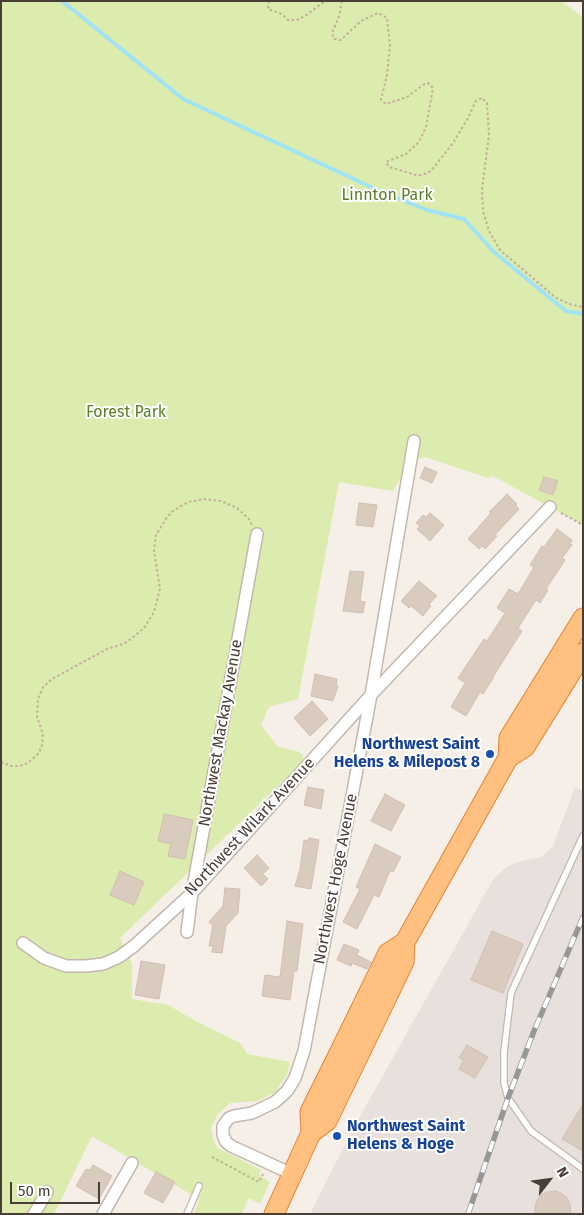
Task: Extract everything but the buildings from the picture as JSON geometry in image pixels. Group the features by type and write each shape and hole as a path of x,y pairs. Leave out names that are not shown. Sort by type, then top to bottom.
{"highway":[{"path":"274,1214 311,1133 310,1112 388,953 405,942 508,758 509,738 583,618"},
{"path":"508,758 525,748 583,653"}],"street":[{"name":"Northwest Hoge Avenue","path":"292,1174 230,1146 223,1135 223,1126 229,1118 252,1113 275,1102 287,1091 295,1078 301,1060 306,1042 371,695 414,441"},
{"name":"Northwest Wilark Avenue","path":"23,942 44,958 66,966 103,964 119,957 134,946 192,892 371,695 550,507"},
{"name":"Northwest Mackay Avenue","path":"186,932 257,534"},
{"path":"103,1214 132,1163"},
{"path":"34,1214 47,1192"}],"lane":[{"path":"583,836 511,992 504,1052 504,1083 508,1098 531,1131 583,1169"},
{"path":"187,1214 199,1186"}],"path":[{"path":"269,1 268,9 282,14 288,20 297,20 305,16 325,1"},
{"path":"342,1 339,16 332,32 334,39 342,40 361,21 378,13 387,18 390,46 387,75 381,100 386,104 406,97 422,85 428,83 433,88 426,127 419,142 406,154 386,162 390,167 416,175 422,176 431,171 453,143 476,101 482,98 487,103 489,135 482,190 483,211 489,231 500,250 555,297 569,304 583,307"},
{"path":"1,762 11,766 20,766 33,759 39,753 42,745 42,734 36,711 38,699 43,688 52,679 107,649 131,639 144,628 154,612 160,589 154,550 156,535 163,522 173,511 188,502 204,499 221,500 237,508 249,519 257,534"},
{"path":"550,507 583,525"},
{"path":"212,1158 259,1182 269,1163"}],"shaded area":[{"path":"575,787 583,791 583,1214 310,1214 354,1127 494,878 508,866 541,857 553,846"}],"green space":[{"path":"1,1 561,1 583,17 583,525 493,476 488,478 425,457 409,463 393,491 339,482 298,699 269,707 261,725 278,747 297,751 303,755 303,762 120,938 132,964 132,999 168,1005 240,1043 247,1054 290,1062 287,1075 275,1092 258,1101 230,1103 218,1114 211,1127 213,1139 218,1148 261,1170 259,1175 270,1182 260,1204 249,1198 242,1214 194,1214 199,1199 92,1136 54,1214 1,1214"}],"waterway":[{"path":"62,1 183,99 375,189 427,210 464,219 495,253 566,311 583,314"}],"railway":[{"path":"468,1214 508,1098 534,1031 583,917"}],"place":[{"name":"Northwest Saint Helens & Milepost 8","path":"490,754"},
{"name":"Northwest Saint Helens & Hoge","path":"337,1136"}],"park label":[{"name":"Linnton Park","path":"387,196"},
{"name":"Forest Park","path":"126,413"}]}
